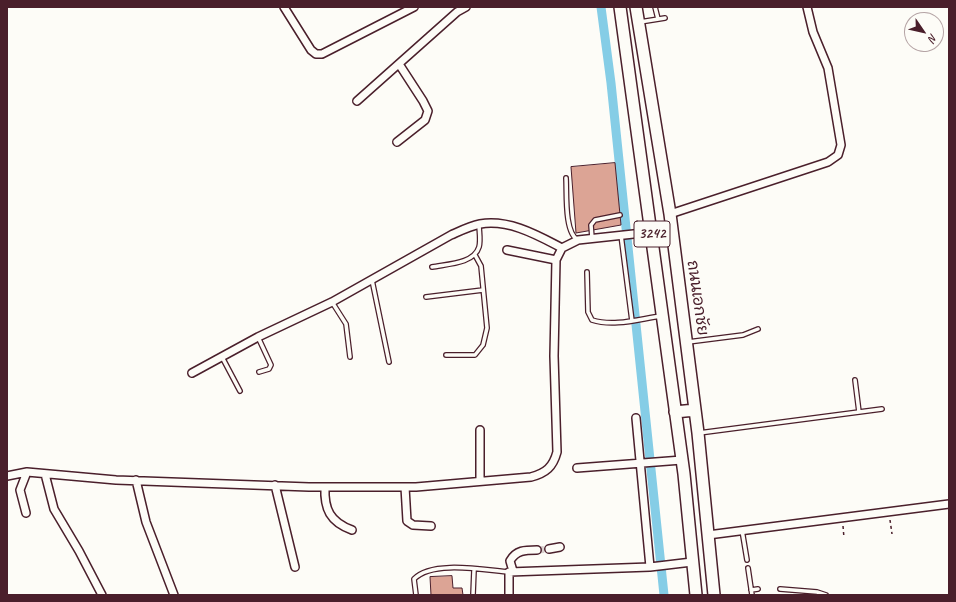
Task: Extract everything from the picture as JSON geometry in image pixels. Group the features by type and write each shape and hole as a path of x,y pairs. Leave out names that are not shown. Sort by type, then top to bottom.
{"main road":[{"name":"3242","path":"620,7 648,232 663,316 682,460 696,595"},
{"name":"ถนนเอกชัย","path":"636,7 670,214 687,342 698,433 714,595"},
{"path":"675,412 695,410"}],"street":[{"path":"284,7 311,50 316,54 322,54 335,48 414,7"},
{"path":"357,101 457,12 466,7"},
{"path":"670,214 828,162 838,155 841,145 828,68 813,32 807,7"},
{"path":"397,142 425,120 428,111 423,100 399,64"},
{"path":"192,373 258,337 332,302 371,278 451,235 479,224 492,223 510,226 539,235 562,248"},
{"path":"7,476 27,472 136,480 325,487 405,487 541,474 546,471 554,460 557,452 554,356 556,260 562,248 578,240 648,232"},
{"path":"507,250 556,260"},
{"path":"636,418 643,464 652,567"},
{"path":"480,430 480,481"},
{"path":"577,468 682,460"},
{"path":"26,513 20,490 27,472"},
{"path":"45,474 54,508 102,595"},
{"path":"136,480 146,522 174,595"},
{"path":"275,485 295,567"},
{"path":"325,487 324,501 328,511 340,526 352,530"},
{"path":"405,487 407,522 413,526 432,526"},
{"path":"708,535 949,504"},
{"path":"549,549 560,548"},
{"path":"509,595 511,571 510,561 514,554 522,550 537,550"},
{"path":"511,571 652,567 692,562"}],"lane":[{"path":"655,7 658,19"},
{"path":"638,23 665,18"},
{"path":"566,178 569,226 575,238 578,240"},
{"path":"592,238 591,226 595,220 620,215"},
{"path":"432,267 462,261 475,254 479,247 479,224"},
{"path":"621,235 634,321"},
{"path":"446,355 475,355 483,345 487,328 481,266 475,254"},
{"path":"587,272 588,312 592,320 602,323 634,321 663,316"},
{"path":"371,278 389,362"},
{"path":"426,297 483,290"},
{"path":"332,302 346,324 350,356"},
{"path":"687,342 743,335 758,329"},
{"path":"258,337 271,365 269,369 259,372"},
{"path":"222,357 240,391"},
{"path":"856,380 859,412"},
{"path":"698,433 882,409"},
{"path":"742,530 747,560"},
{"path":"416,595 414,579 419,574 444,568 511,571"},
{"path":"748,568 752,595"},
{"path":"473,595 474,570"},
{"path":"751,590 758,589"},
{"path":"780,589 817,592 826,595"}],"path":[{"path":"889,512 892,534"},
{"path":"841,517 844,538"}],"building":[{"path":"615,163 621,225 576,233 571,167"},
{"path":"452,576 453,588 462,588 463,595 431,595 430,577"}],"waterway":[{"path":"601,7 611,83 664,595"}],"tunnel":[{"path":"537,550 549,549"}]}
